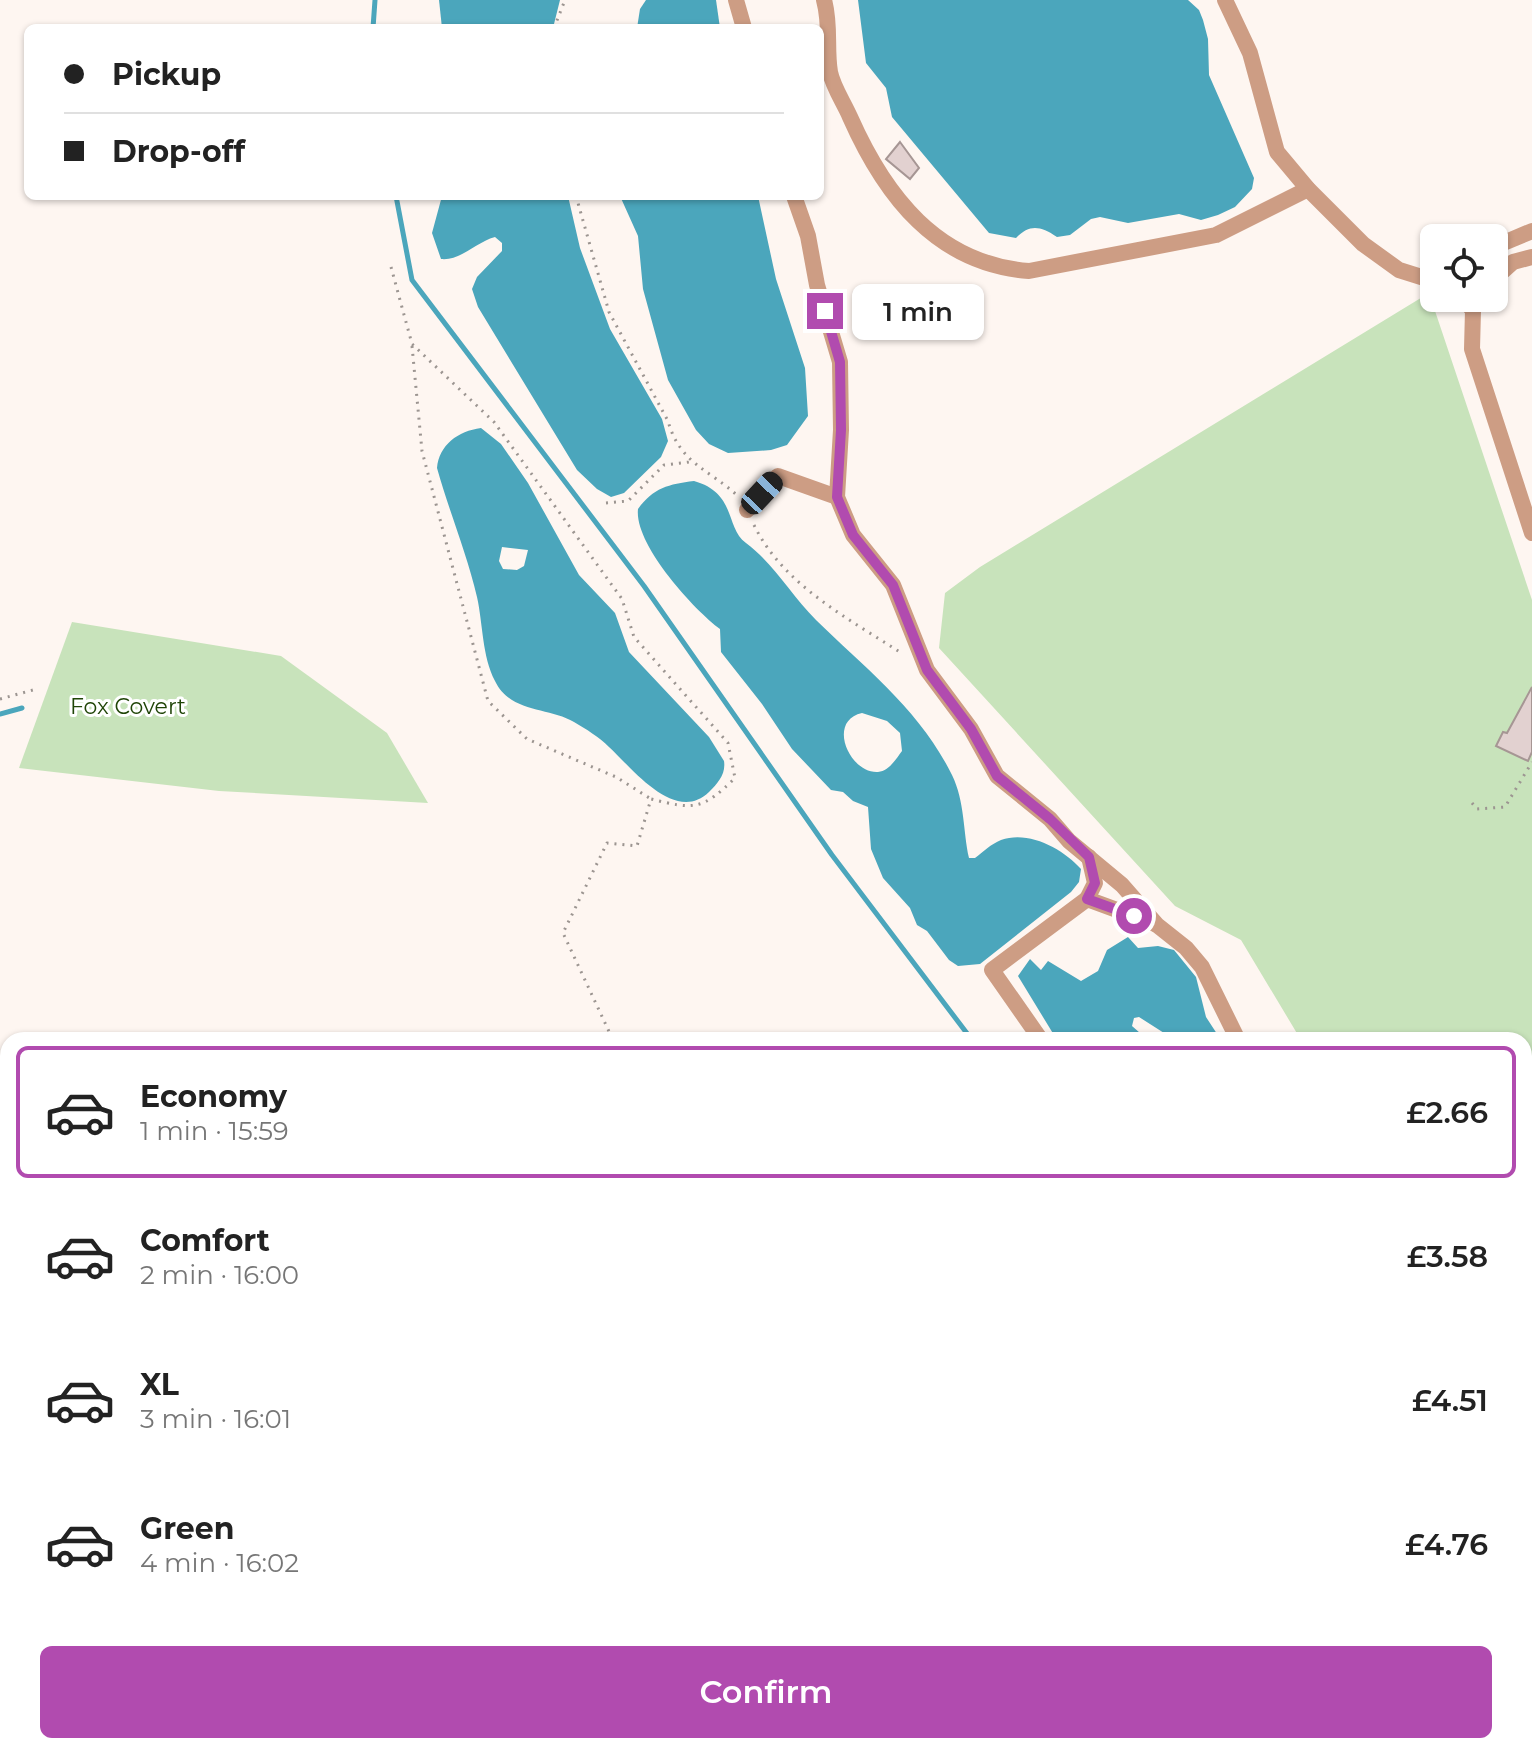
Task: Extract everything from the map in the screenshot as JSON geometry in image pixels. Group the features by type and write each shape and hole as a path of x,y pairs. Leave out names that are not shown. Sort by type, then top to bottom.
{"street":[{"path":"736,0 743,24"},
{"path":"824,0 830,20 830,73 867,155 894,194 933,236 962,255 1000,268 1029,271 1216,235 1308,189"},
{"path":"1225,0 1250,53 1277,152 1308,189 1363,244 1399,270 1420,277"},
{"path":"795,200 808,236 817,285 840,362 841,430 837,497 853,535 893,585 927,670 971,729 997,776 1050,819 1122,885 1157,925 1186,948 1202,967 1234,1032"},
{"path":"1508,241 1532,231"},
{"path":"1508,266 1532,257"},
{"path":"1471,312 1472,349 1532,533"},
{"path":"747,510 778,476 837,497"},
{"path":"1035,1032 992,970 1087,899 1095,883 1089,857"},
{"path":"1087,899 1157,925"}],"path":[{"path":"556,24 565,0"},
{"path":"577,200 609,312 668,421 673,437 690,462 718,478 742,500 761,539 808,591 927,670"},
{"path":"391,267 412,344 422,451 488,701 527,739 616,777 651,799 681,806 711,801 735,778 728,743 634,637 622,599 494,422 412,344"},
{"path":"606,503 628,501 664,465 690,462"},
{"path":"0,699 33,690"},
{"path":"1472,803 1477,809 1505,807 1532,762"},
{"path":"609,1032 563,933 607,843 637,846 651,799"}],"green space":[{"path":"1420,298 1420,312 1435,312 1532,600 1532,1032 1296,1032 1241,940 1175,906 939,648 945,593 980,567"},
{"name":"Fox Covert","path":"72,622 281,656 387,733 428,803 219,791 19,768"}],"water":[{"path":"439,0 560,0 554,24 442,24"},
{"path":"646,0 716,0 719,24 638,24 640,9"},
{"path":"858,0 1188,0 1199,10 1203,20 1208,39 1209,75 1254,178 1252,189 1235,207 1201,220 1179,214 1128,223 1100,217 1091,219 1070,235 1057,237 1035,228 1026,230 1016,238 989,233 892,117 886,88 866,63"},
{"path":"441,200 569,200 580,248 610,329 662,419 668,441 661,457 624,493 611,497 597,489 577,470 478,307 472,289 477,277 502,251 502,243 495,237 455,257 441,259 432,233"},
{"path":"622,200 759,200 776,279 805,368 808,416 787,445 771,450 728,453 709,444 696,430 668,380 643,289 638,236"},
{"path":"481,428 501,444 528,483 579,575 615,613 629,652 709,737 724,761 724,770 709,792 696,800 682,802 668,798 641,779 592,733 564,717 510,699 495,681 485,651 473,581 437,468 441,452 451,440","holes":["502,547 528,550 524,566 517,570 503,569 499,561"]},
{"path":"694,481 708,486 717,494 740,537 924,730 956,785 969,858 975,858 1001,840 1023,838 1055,848 1081,869 1079,882 1071,892 980,964 958,966 949,960 927,931 917,925 910,908 883,878 871,849 868,807 853,801 843,792 831,790 792,749 721,652 720,629 695,607 655,557 645,540 638,509 656,492","holes":["862,713 887,721 900,733 902,751 886,769 878,772 868,770 851,756 846,746 845,726 851,718"]},
{"path":"1128,937 1138,948 1158,946 1174,950 1196,977 1206,1017 1216,1032 1162,1032 1139,1017 1134,1018 1132,1026 1139,1032 1052,1032 1018,976 1030,959 1041,970 1048,961 1081,981 1098,971 1107,950"}],"building":[{"path":"900,142 919,168 910,179 886,159"},
{"path":"1532,687 1532,752 1528,761 1496,746 1503,732 1507,733"}],"waterway":[{"path":"373,24 375,0"},
{"path":"397,200 412,280 644,586 832,855 966,1032"},
{"path":"0,714 22,708"}],"route":[{"path":"825,311 840,362 841,430 837,497 853,535 893,585 927,670 971,729 997,776 1022,800 1050,819 1069,841 1089,857 1095,883 1087,899 1134,916"}]}
